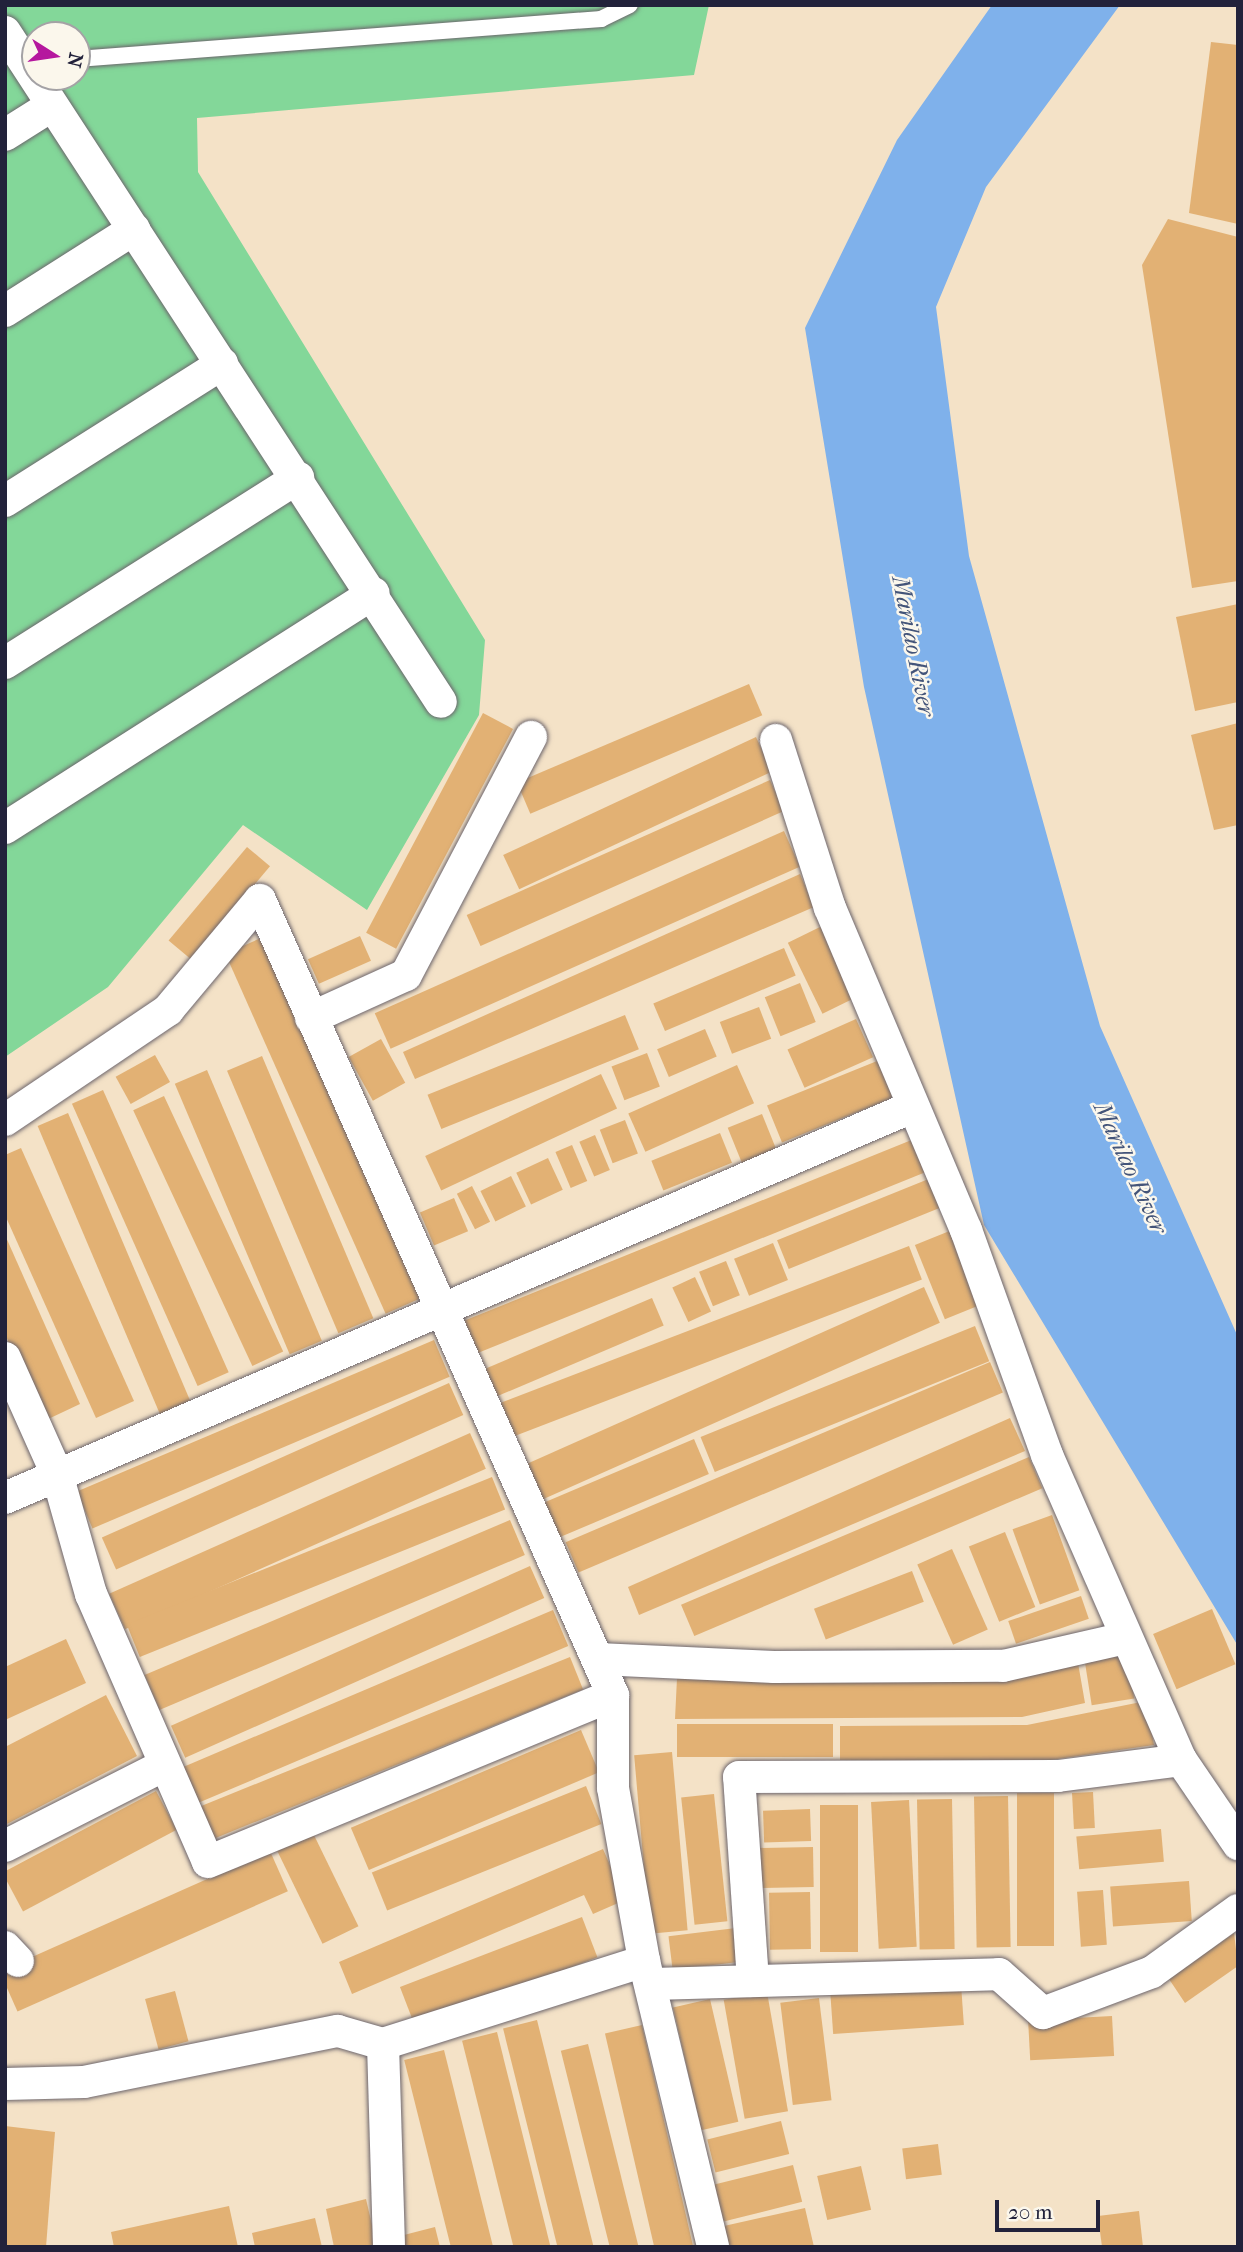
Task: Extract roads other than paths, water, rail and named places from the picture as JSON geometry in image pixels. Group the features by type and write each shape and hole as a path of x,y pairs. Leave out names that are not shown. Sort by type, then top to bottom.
{"street":[{"path":"5,32 21,51"},
{"path":"44,91 51,106 374,593 440,702"},
{"path":"5,135 51,106"},
{"path":"5,311 134,229"},
{"path":"5,501 222,364"},
{"path":"5,663 298,478"},
{"path":"5,828 374,593"},
{"path":"311,1018 406,975 531,737"},
{"path":"776,740 830,908 1125,1638 1181,1759 1238,1844"},
{"path":"5,1120 168,1010 260,900 438,1312 612,1695 613,1788 648,1972 713,2247"},
{"path":"5,1498 912,1107"},
{"path":"5,1358 57,1474 91,1594 208,1862 612,1695"},
{"path":"597,1659 774,1667 1003,1666 1125,1638"},
{"path":"752,1980 739,1777 1058,1776 1181,1759"},
{"path":"5,1846 165,1765"},
{"path":"5,2084 84,2082 338,2031 383,2044 648,1972 752,1980 999,1974 1043,2013 1152,1972 1238,1910"},
{"path":"383,2044 389,2247"}],"lane":[{"path":"91,58 601,19 629,5"}],"water":[{"name":"Marilao River","path":"992,5 1120,5 986,187 936,307 969,556 1100,1026 1238,1337 1238,1646 984,1225 864,687 805,328 897,140"}]}
